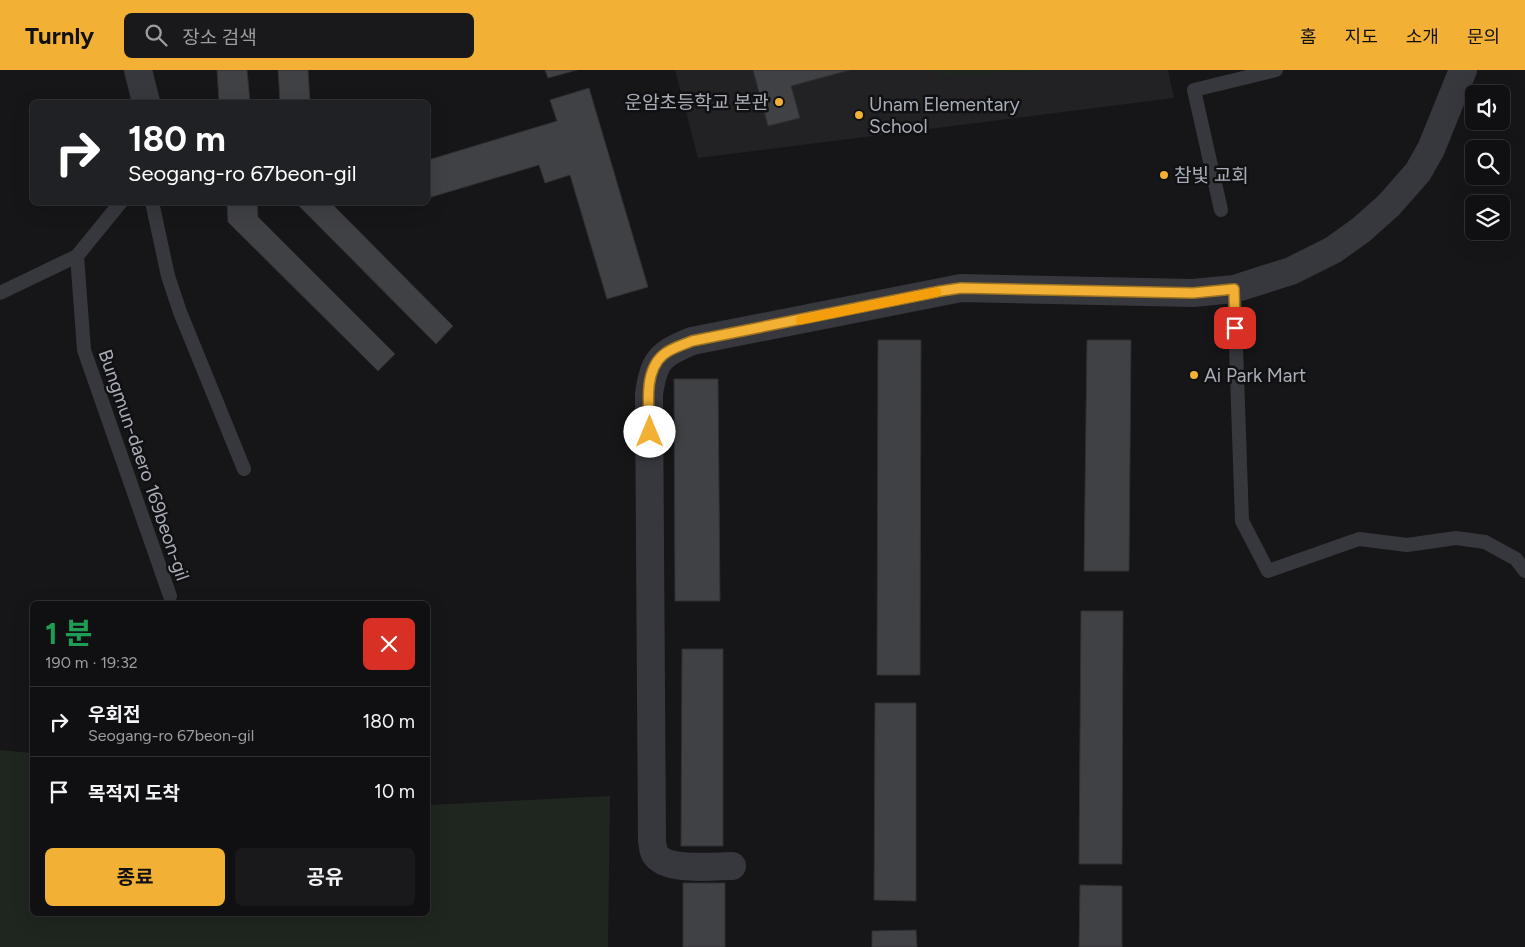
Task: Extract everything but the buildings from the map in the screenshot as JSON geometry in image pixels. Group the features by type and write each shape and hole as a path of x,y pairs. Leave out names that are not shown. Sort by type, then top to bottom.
{"street":[{"path":"138,70 146,100"},
{"path":"732,866 679,866 668,864 655,854 652,842 649,394 651,376 656,364 663,355 692,341 961,288 1193,293 1234,289 1291,271 1333,250 1361,230 1389,205 1418,172 1431,149 1463,70"}],"lane":[{"path":"1220,210 1194,90 1276,70"},
{"path":"0,293 77,256 119,205"},
{"path":"153,205 168,276 180,312 244,469"},
{"name":"Bungmun-daero 169beon-gil","path":"77,256 84,350 170,596"},
{"path":"1234,289 1242,521 1268,571 1359,538 1407,545 1456,538 1485,542 1516,560 1525,570"}],"shaded area":[{"name":"Unam Elementary School","path":"675,70 1168,70 1174,98 698,158"},
{"path":"937,70 1046,70 939,76"},
{"path":"0,750 30,753 30,916 430,916 430,805 610,796 608,947 0,947"}],"slow traffic":[{"path":"800,320 937,292"}],"place":[{"name":"운암초등학교 본관","path":"779,102"},
{"name":"Unam Elementary School","path":"859,115"},
{"name":"참빛 교회","path":"1164,175"},
{"name":"Ai Park Mart","path":"1194,375"}],"route":[{"path":"650,432 649,394 651,376 656,364 663,355 675,348 692,341 941,291 961,288 1193,293 1234,289 1235,328"}]}
